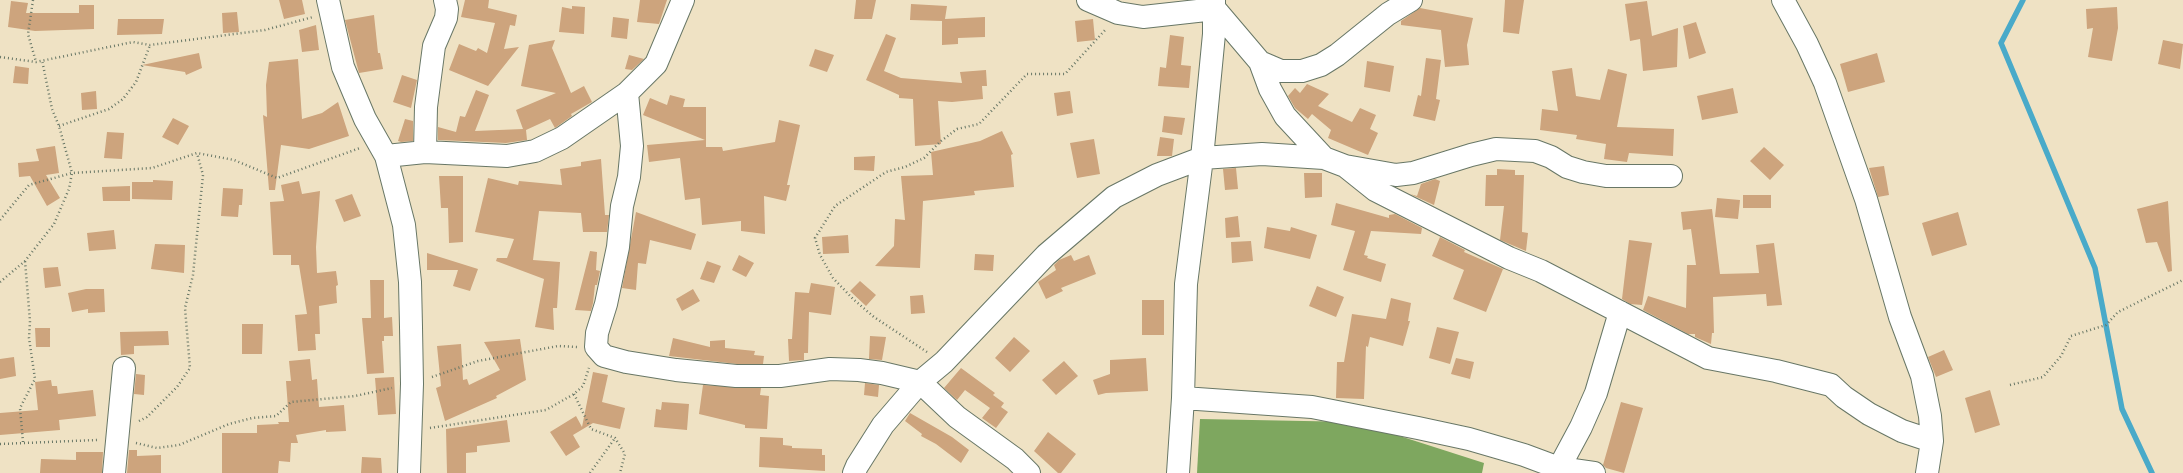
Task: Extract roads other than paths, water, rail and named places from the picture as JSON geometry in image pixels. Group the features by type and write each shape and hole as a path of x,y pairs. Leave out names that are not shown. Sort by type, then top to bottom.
{"street":[{"path":"425,152 426,107 434,46 446,18 447,9 445,0"},
{"path":"382,149 507,156 535,151 562,138 627,93 656,64 683,0"},
{"path":"1088,0 1118,13 1143,17 1214,5"},
{"path":"1260,62 1281,71 1302,71 1321,65 1337,55 1388,14 1411,0"},
{"path":"1782,0 1807,44 1825,83 1866,199 1900,316 1922,376 1930,416 1932,441 1927,473"},
{"path":"335,4 338,51 348,82 382,149 404,225 410,282 412,384 409,473"},
{"path":"1214,5 1260,62 1270,89 1285,116 1324,158"},
{"path":"1178,473 1183,398 1186,284 1202,158 1214,34 1214,5"},
{"path":"627,93 632,146 629,177 622,206 618,247 606,304 597,333 596,347 604,356 626,362 676,370 736,376 772,376 830,369 882,372 920,382 957,418 1015,458 1029,473"},
{"path":"854,473 884,425 920,382 944,362 1046,255 1114,197 1158,175 1202,158 1262,154 1324,158 1345,166 1396,175 1413,173 1471,154 1496,149 1535,151 1551,157 1567,167 1606,176 1671,176"},
{"path":"1345,166 1375,190 1509,258 1541,271 1708,358 1776,370 1831,385 1844,397 1869,414 1902,431 1932,441"},
{"path":"1558,470 1581,427 1596,393 1620,312"},
{"path":"114,473 124,368"},
{"path":"1183,398 1320,408 1469,439 1524,454 1558,470 1594,473"}],"waterway":[{"path":"2023,0 2001,43 2095,268 2122,409 2152,473"}]}
